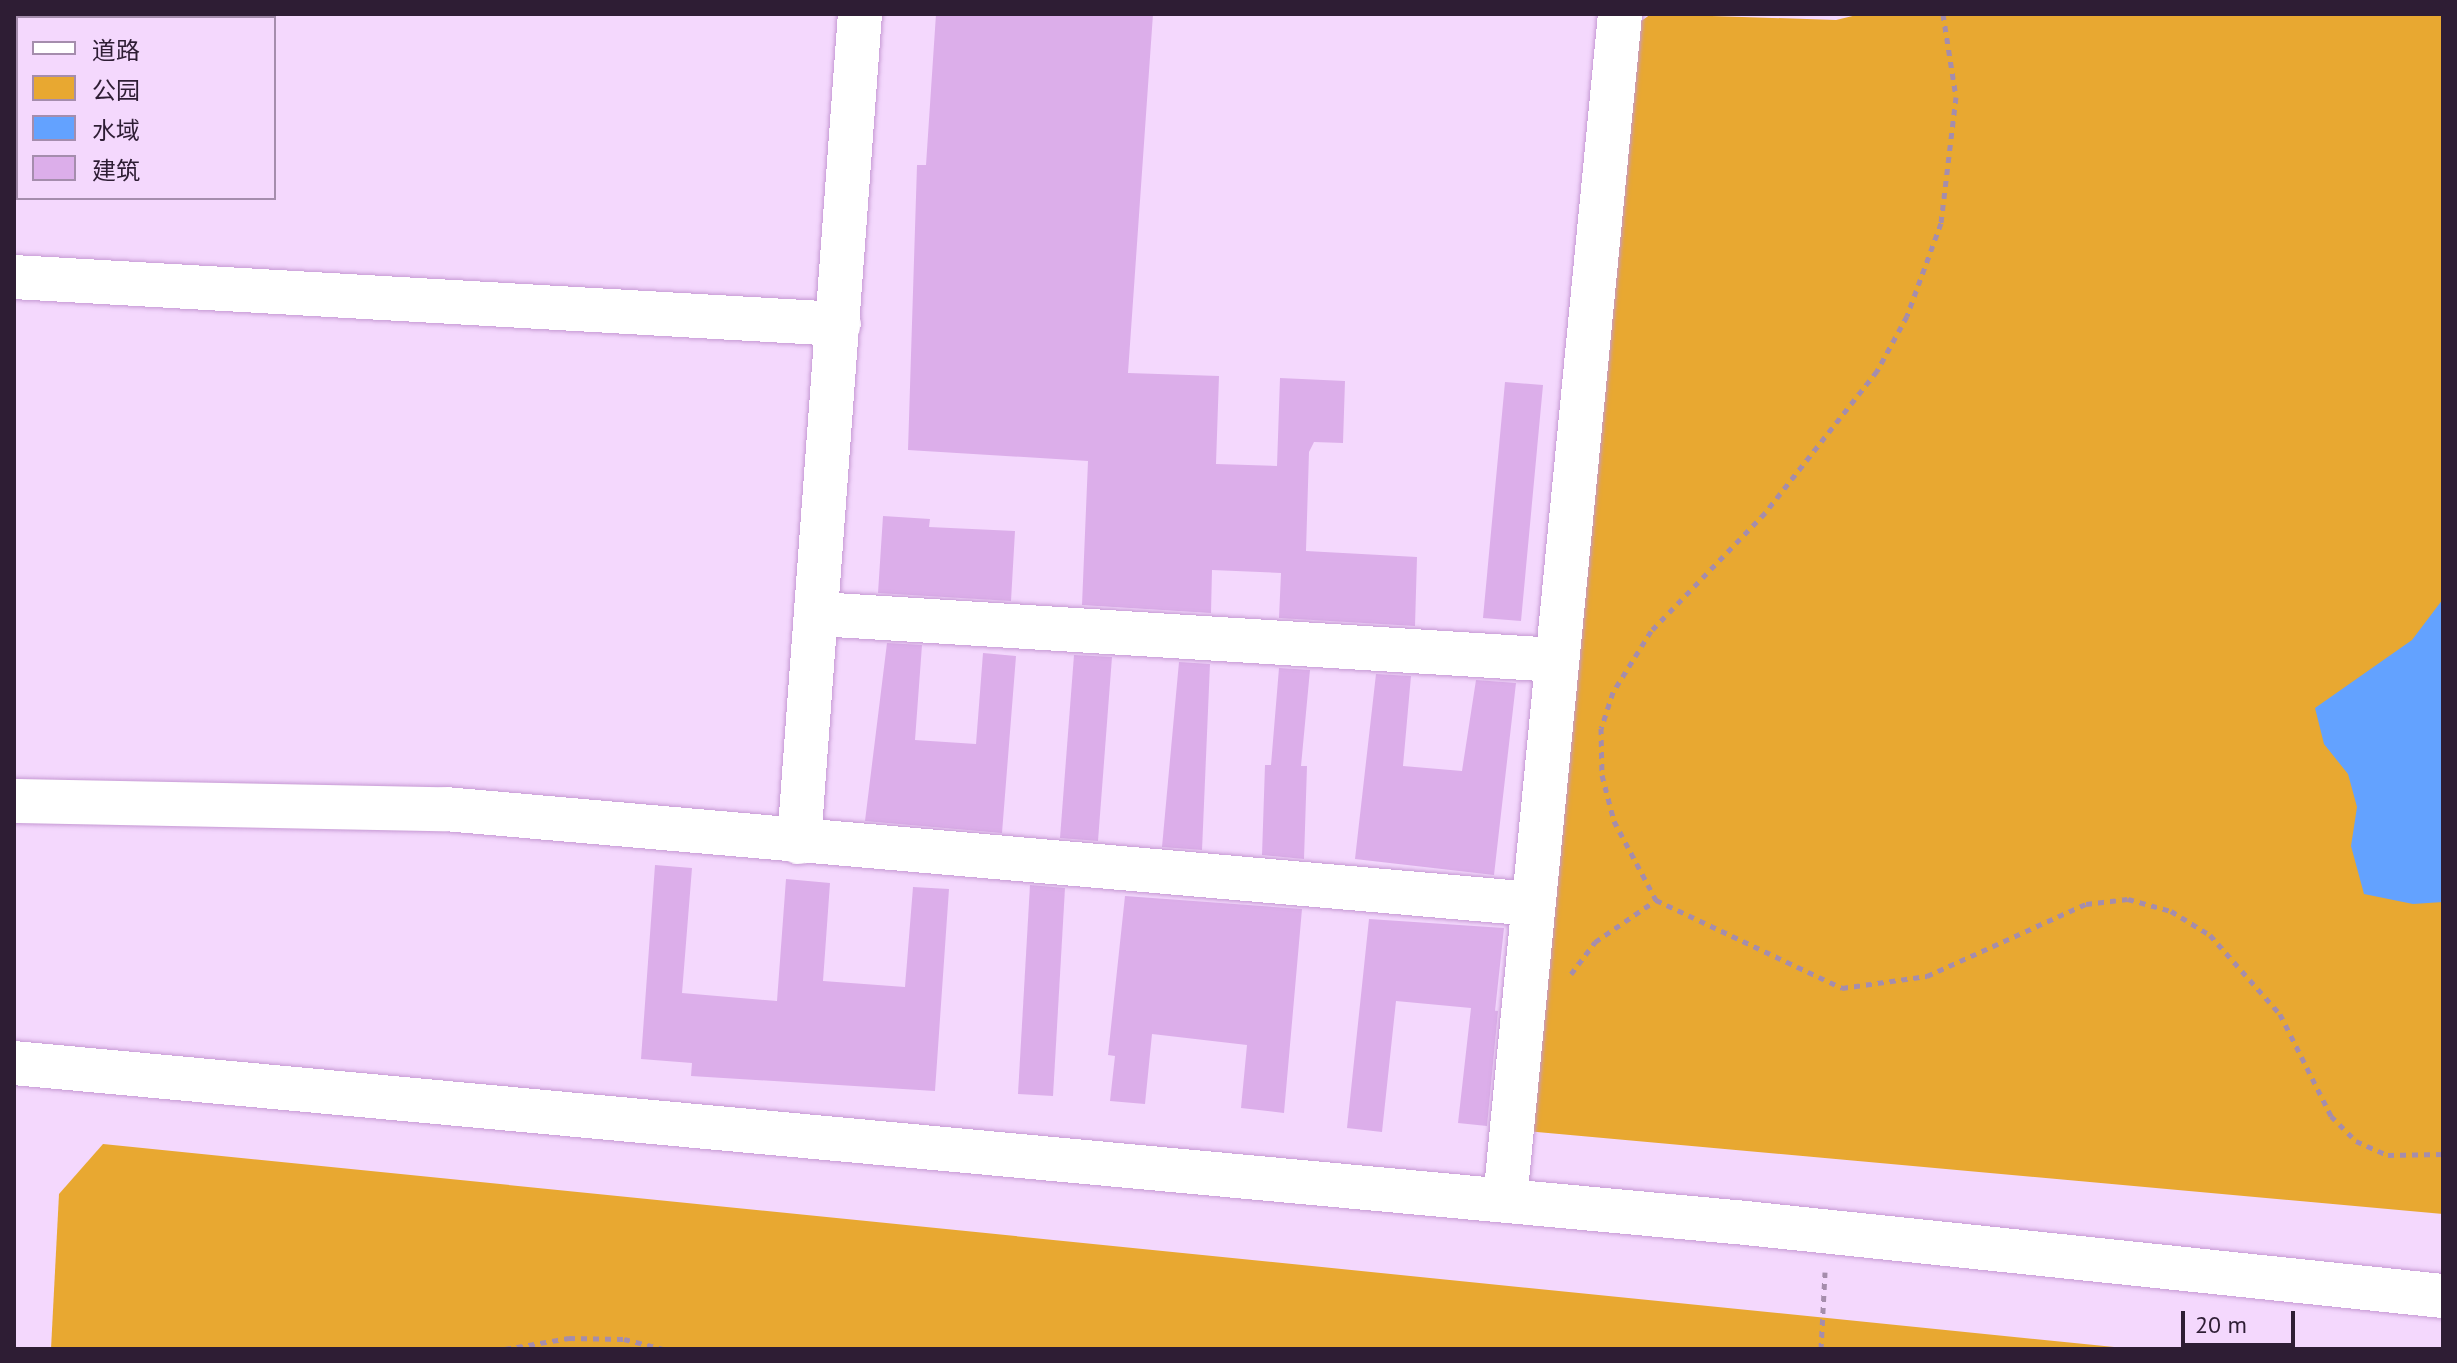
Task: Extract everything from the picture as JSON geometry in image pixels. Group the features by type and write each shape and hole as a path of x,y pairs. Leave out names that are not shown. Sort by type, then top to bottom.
{"street":[{"path":"799,842 819,614 860,14"},
{"path":"1505,1200 1620,14"},
{"path":"14,277 839,324"},
{"path":"819,614 1556,660"},
{"path":"14,801 445,809 1533,904"},
{"path":"14,1063 1505,1200 2443,1296"}],"path":[{"path":"1943,14 1956,97 1943,207 1907,316 1877,371 1765,513 1651,631 1613,692 1601,728 1602,775 1614,821 1656,900 1842,988 1927,976 2086,904 2128,899 2171,911 2210,935 2280,1014 2331,1116 2356,1141 2388,1155 2443,1154"},
{"path":"1570,978 1595,942 1656,900"},
{"path":"1821,1349 1827,1231"},
{"path":"505,1349 569,1338 624,1339 663,1349"}],"green space":[{"path":"1651,14 1836,20 1861,14 2443,14 2443,1214 1526,1131 1640,22"},
{"path":"103,1144 2134,1349 51,1349 59,1194"}],"water":[{"path":"2443,599 2443,902 2413,904 2364,894 2351,846 2357,807 2348,774 2324,744 2315,708 2412,640"}],"building":[{"path":"936,14 1153,14 1128,373 1219,376 1216,464 1277,466 1280,378 1345,381 1343,443 1314,442 1309,452 1306,551 1417,557 1415,626 1279,618 1281,573 1212,570 1211,613 1082,605 1088,461 908,450 917,165 926,165"},
{"path":"1505,382 1543,385 1521,621 1483,618"},
{"path":"883,516 930,519 929,527 1015,531 1011,601 878,593"},
{"path":"887,643 922,645 915,740 976,744 983,653 1016,656 1002,833 865,821"},
{"path":"1074,655 1112,657 1098,841 1060,838"},
{"path":"1179,662 1210,664 1202,850 1162,847"},
{"path":"1279,668 1310,670 1301,766 1307,766 1304,859 1262,855 1265,765 1271,765"},
{"path":"1376,674 1411,676 1403,766 1462,771 1476,680 1516,683 1494,875 1355,859"},
{"path":"655,865 692,868 682,993 777,1001 786,879 830,883 823,981 905,987 913,887 949,889 935,1091 691,1076 692,1063 641,1059"},
{"path":"1030,885 1065,888 1053,1096 1018,1094"},
{"path":"1125,896 1302,909 1284,1113 1241,1108 1247,1045 1152,1034 1145,1104 1110,1101 1115,1056 1108,1055"},
{"path":"1369,919 1504,928 1487,1126 1458,1123 1471,1008 1396,1001 1382,1132 1347,1128"}]}
